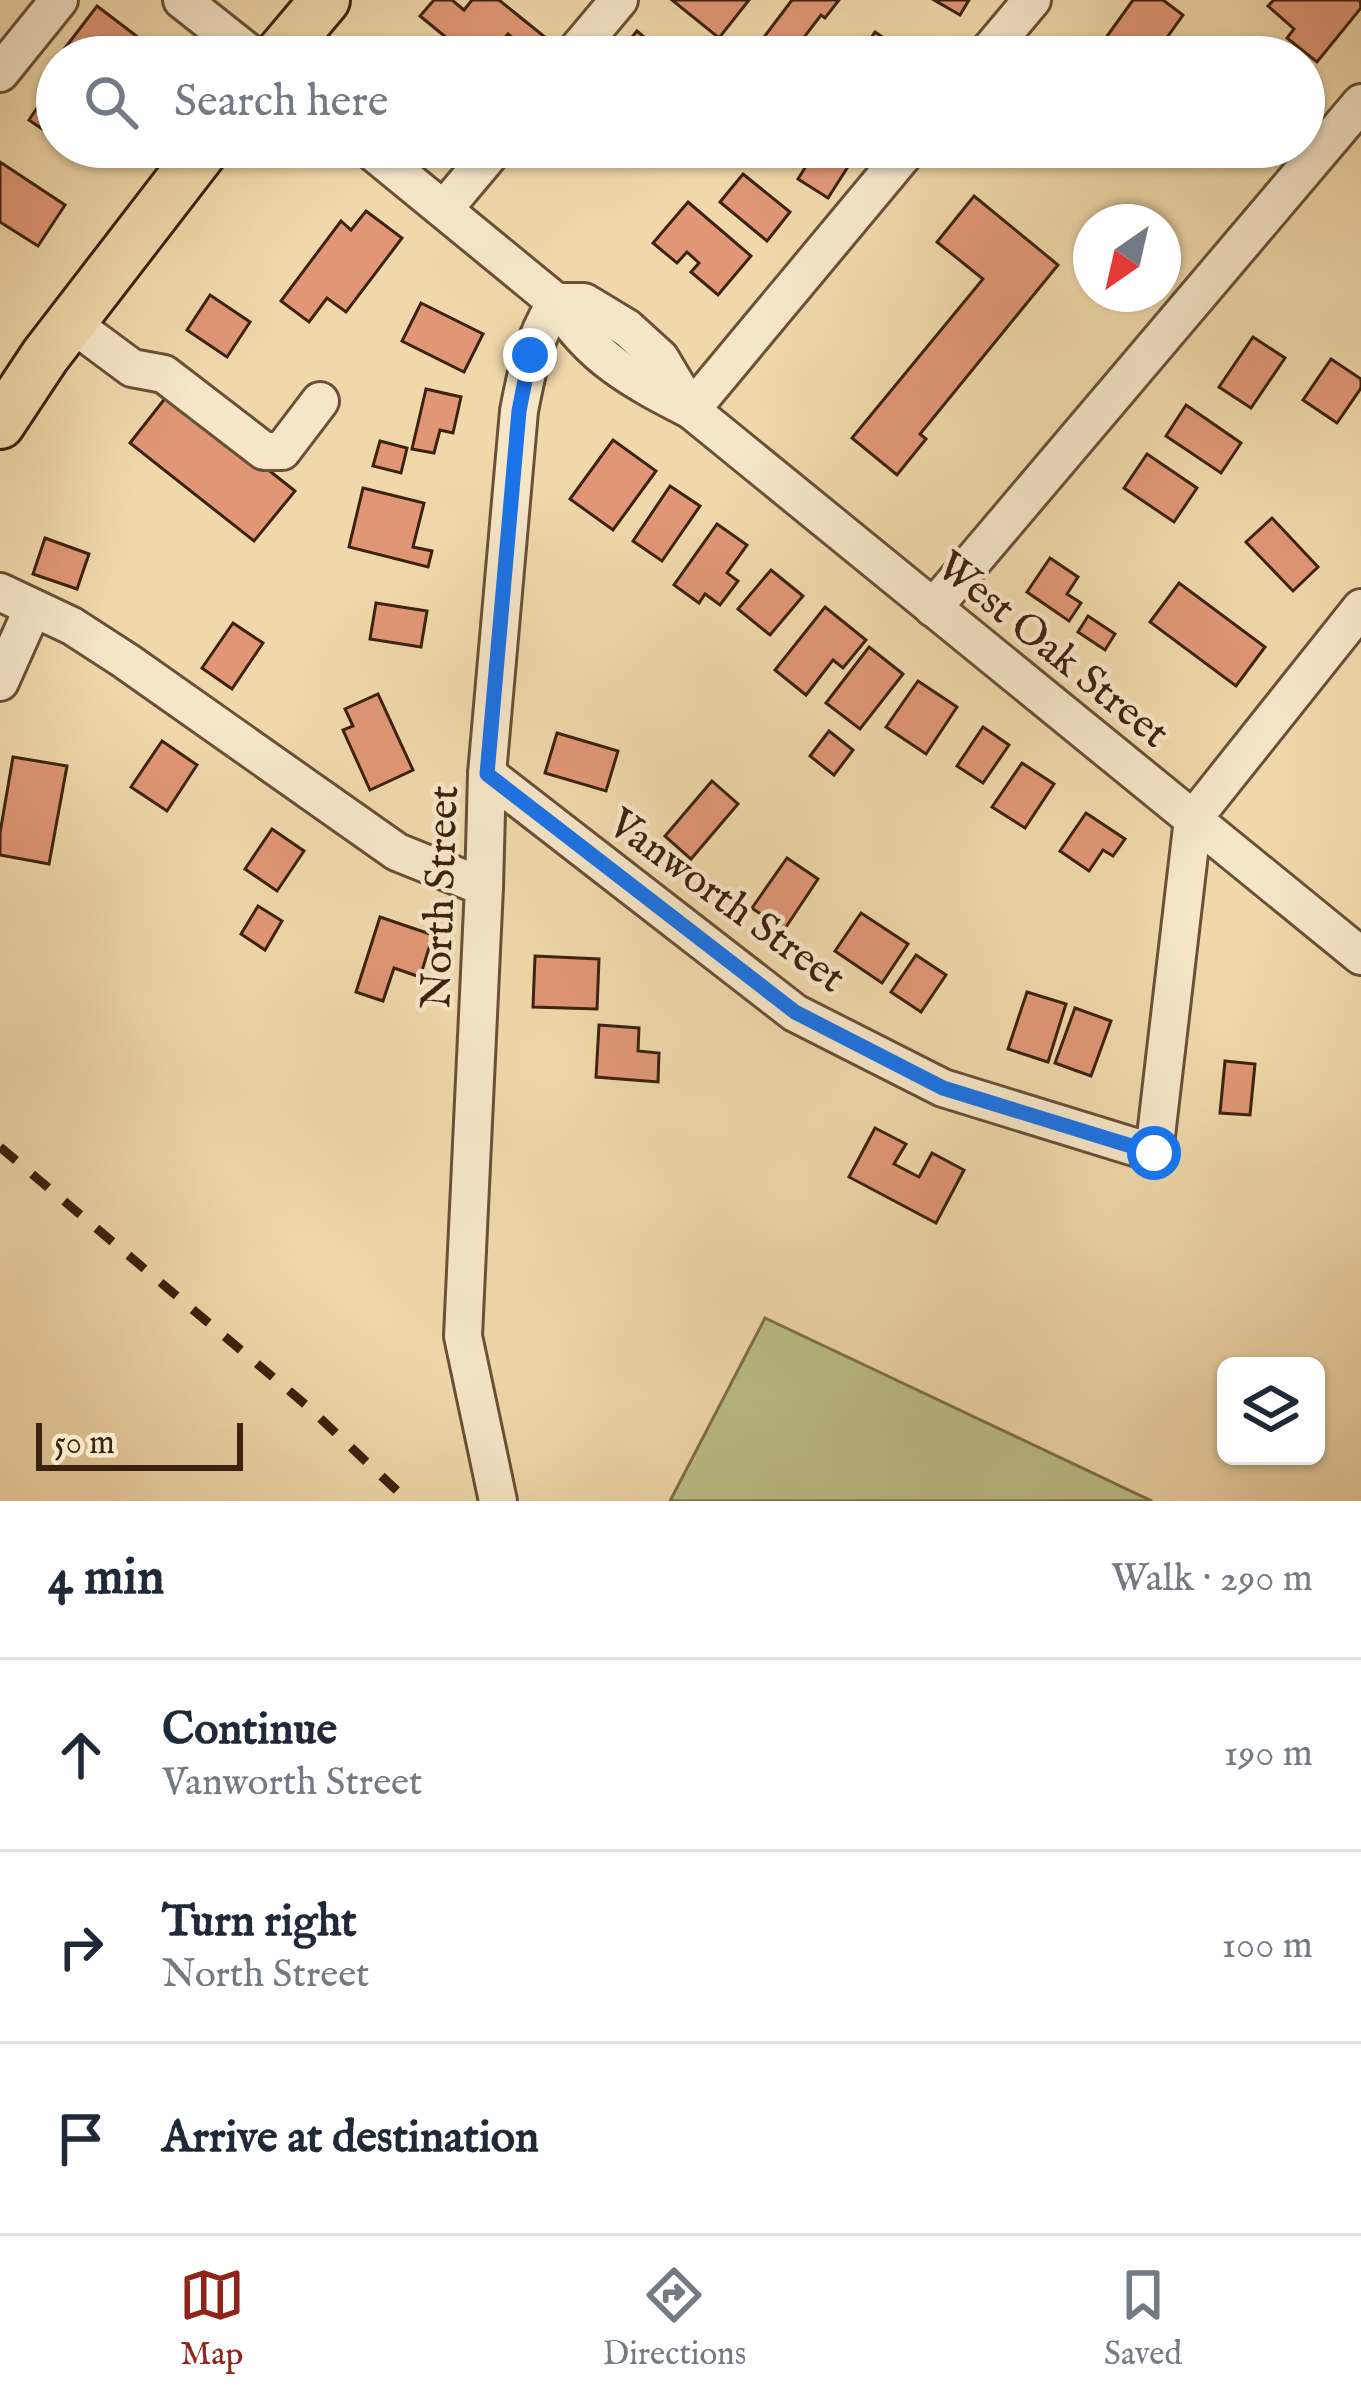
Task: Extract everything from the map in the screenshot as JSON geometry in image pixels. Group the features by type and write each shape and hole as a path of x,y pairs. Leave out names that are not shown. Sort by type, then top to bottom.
{"main road":[{"path":"295,36 325,0"},
{"path":"0,424 70,322 190,168"}],"street":[{"path":"0,73 59,0"},
{"path":"182,0 227,36"},
{"path":"589,36 619,0"},
{"path":"1002,36 1032,0"},
{"path":"1325,145 1361,103"},
{"name":"West Oak Street","path":"393,168 556,302 597,353 632,380 691,410 1361,956"},
{"path":"444,209 478,168"},
{"path":"691,410 893,168"},
{"path":"933,608 1306,168"},
{"name":"North Street","path":"498,1501 463,1336 487,774 519,411 530,355 556,302"},
{"path":"70,322 132,368 164,374 263,451 282,451 320,401"},
{"path":"0,592 72,626 126,661 397,852 484,887"},
{"path":"0,682 33,608"},
{"path":"1193,819 1361,608"},
{"name":"Vanworth Street","path":"487,774 795,1012 943,1088 1154,1153 1193,819"}],"green space":[{"path":"765,1318 1152,1501 670,1501"}],"building":[{"path":"434,0 452,0 464,10 472,0 499,0 544,36 444,36 420,16"},
{"path":"672,0 749,0 717,36"},
{"path":"792,0 839,0 805,36 765,36"},
{"path":"934,0 969,0 960,15"},
{"path":"1133,0 1163,0 1183,15 1168,36 1107,36"},
{"path":"1274,0 1360,0 1361,8 1325,52 1325,36 1289,36 1294,29 1268,6"},
{"path":"97,6 136,36 74,36"},
{"path":"0,162 65,205 38,246 0,222"},
{"path":"805,168 847,168 828,198 798,179"},
{"path":"743,174 790,212 767,241 720,202"},
{"path":"974,196 1058,265 920,434 926,439 897,475 852,438 983,279 937,242"},
{"path":"688,202 751,256 718,295 691,272 699,263 687,252 677,263 653,243"},
{"path":"366,211 402,238 346,312 327,298 309,322 281,301 341,221 351,230"},
{"path":"210,295 250,322 227,357 187,330"},
{"path":"421,303 483,334 464,372 402,341"},
{"path":"1253,337 1285,358 1251,408 1219,387"},
{"path":"1331,359 1361,379 1361,388 1337,423 1303,400"},
{"path":"426,389 461,397 453,433 440,430 434,453 412,449"},
{"path":"170,392 295,491 254,541 130,443"},
{"path":"1186,405 1241,443 1221,473 1166,436"},
{"path":"613,440 656,471 613,530 570,499"},
{"path":"380,441 407,448 401,473 373,466"},
{"path":"1147,454 1197,488 1174,522 1124,488"},
{"path":"670,486 700,506 662,561 633,541"},
{"path":"363,488 424,503 413,547 432,551 428,567 349,547"},
{"path":"1272,518 1318,567 1293,591 1246,542"},
{"path":"717,524 747,545 727,573 738,581 720,605 705,594 699,603 674,585"},
{"path":"45,538 89,554 77,589 33,574"},
{"path":"1050,558 1078,577 1067,594 1081,603 1069,621 1027,592"},
{"path":"771,570 803,596 770,635 738,609"},
{"path":"1179,583 1265,647 1236,686 1150,622"},
{"path":"376,603 427,611 421,647 370,639"},
{"path":"825,607 866,640 843,668 833,660 806,695 775,670"},
{"path":"1088,616 1115,634 1105,650 1078,632"},
{"path":"233,623 263,643 232,689 202,668"},
{"path":"869,647 903,674 860,729 826,703"},
{"path":"918,681 957,707 926,754 886,727"},
{"path":"378,694 413,770 370,790 343,730 353,726 345,709"},
{"path":"983,727 1009,745 983,783 957,766"},
{"path":"829,731 853,750 834,775 810,756"},
{"path":"557,733 618,751 606,791 545,773"},
{"path":"162,741 197,765 167,811 131,787"},
{"path":"13,757 67,766 49,864 0,855"},
{"path":"1022,763 1054,784 1025,828 992,807"},
{"path":"712,781 738,804 691,859 665,836"},
{"path":"1086,813 1125,839 1113,856 1103,850 1089,871 1060,851"},
{"path":"272,829 304,851 277,891 245,869"},
{"path":"787,858 818,879 784,930 752,908"},
{"path":"258,906 282,921 265,950 241,934"},
{"path":"861,913 908,944 882,983 835,951"},
{"path":"380,917 433,935 420,977 394,968 383,1001 356,992"},
{"path":"916,955 946,975 921,1012 891,992"},
{"path":"535,956 599,959 597,1009 533,1007"},
{"path":"1027,992 1066,1004 1048,1062 1008,1049"},
{"path":"1075,1008 1111,1021 1091,1076 1055,1063"},
{"path":"599,1025 639,1028 638,1051 659,1053 658,1082 596,1077"},
{"path":"1225,1061 1255,1064 1250,1115 1220,1113"},
{"path":"875,1128 906,1144 894,1164 919,1177 932,1153 964,1170 936,1223 849,1177"}],"railway":[{"path":"0,1147 306,1405 408,1501"}],"route":[{"path":"530,355 519,411 487,774 795,1012 943,1088 1154,1153"}]}
